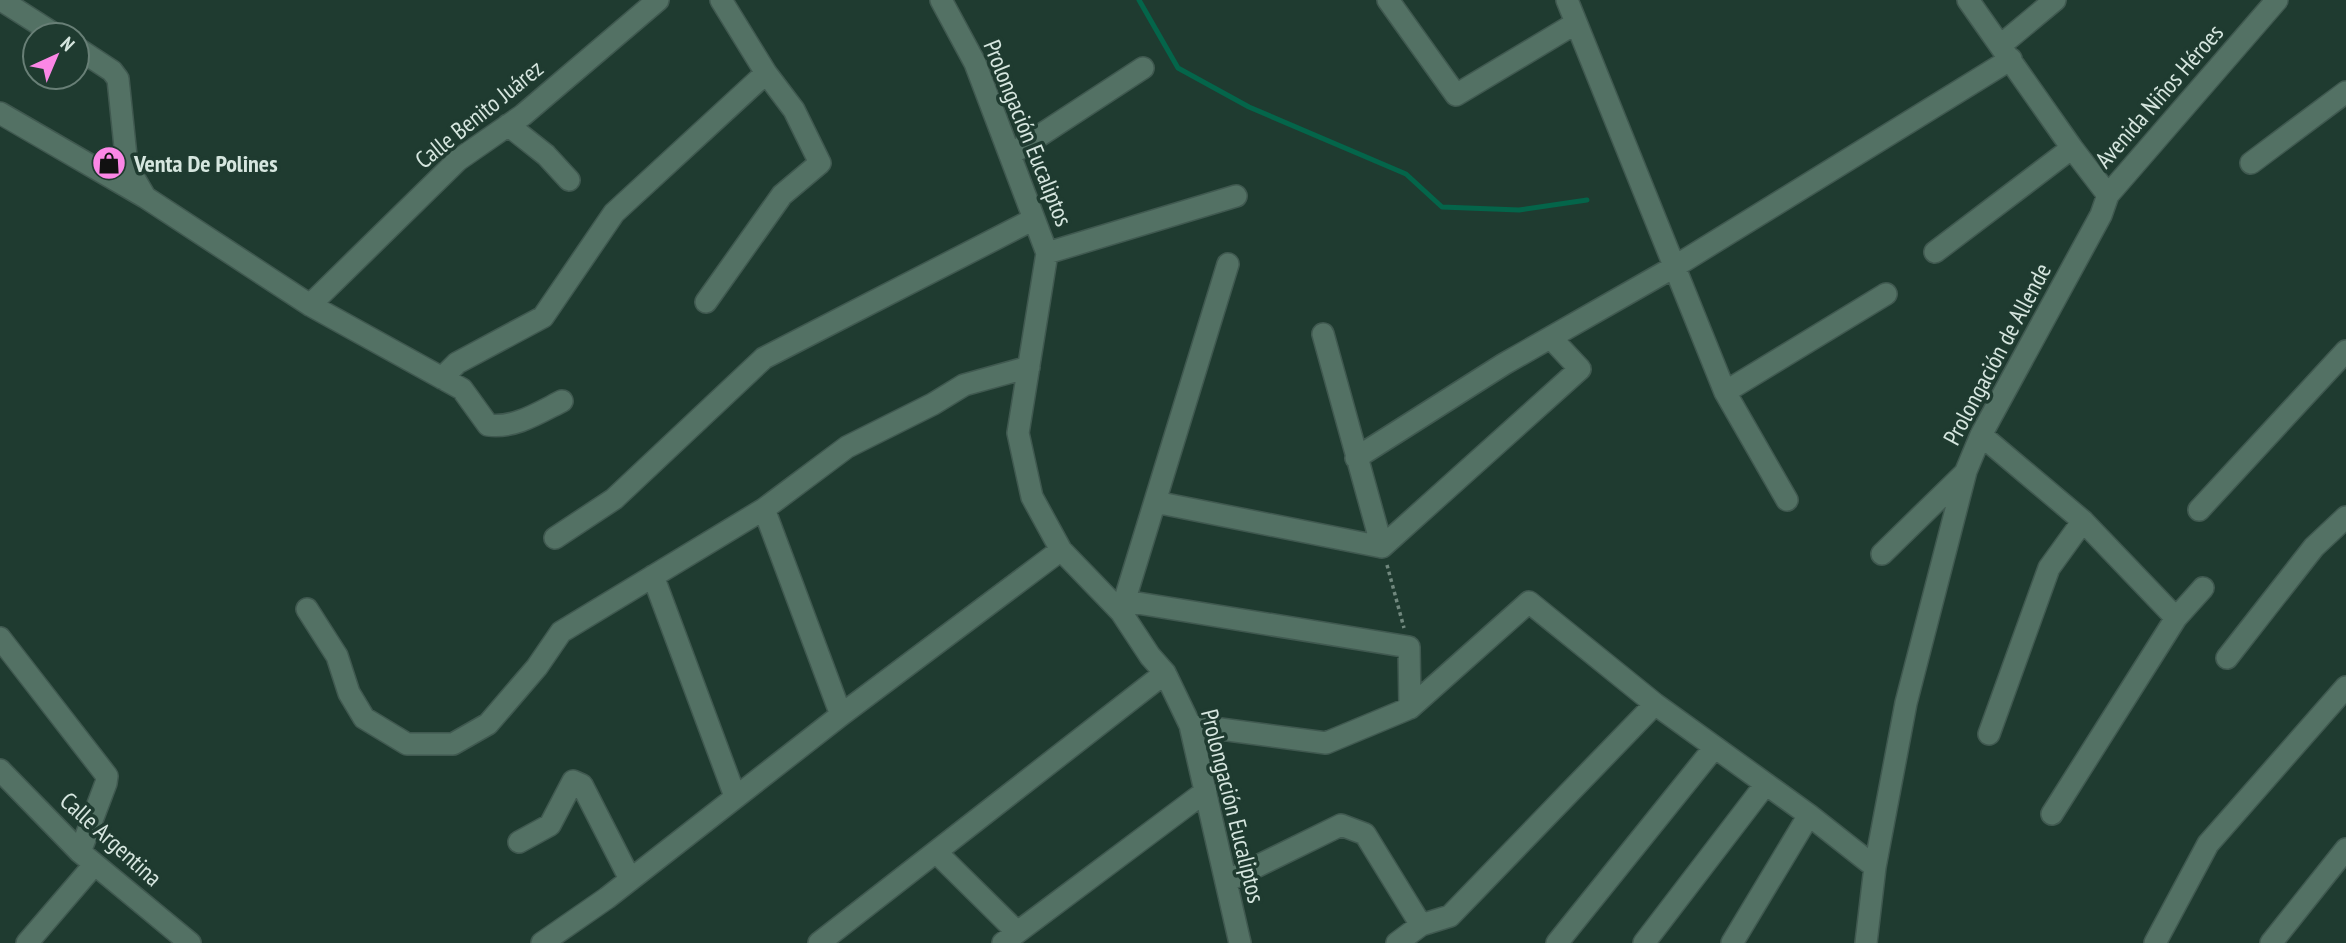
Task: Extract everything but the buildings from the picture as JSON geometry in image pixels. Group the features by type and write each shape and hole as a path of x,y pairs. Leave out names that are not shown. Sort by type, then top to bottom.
{"street":[{"path":"1,0 34,21"},
{"name":"Calle Benito Juárez","path":"310,305 458,160 508,125 658,0"},
{"path":"706,302 782,195 820,163 794,110 766,73 721,0"},
{"name":"Prolongación Eucaliptos","path":"941,0 975,63 1048,253 1018,433 1032,497 1061,550 1123,606 1150,656 1165,673 1190,725 1240,943"},
{"path":"1388,0 1456,94 1576,23"},
{"path":"1567,0 1725,392 1787,500"},
{"path":"1968,0 2108,195"},
{"path":"1356,458 1551,338 1674,267 2006,52 2055,0"},
{"name":"Avenida Niños Héroes","path":"2108,195 2277,0"},
{"path":"91,57 112,71 118,79 127,166 145,197"},
{"path":"1010,155 1143,68"},
{"path":"442,378 457,363 543,317 614,213 766,73"},
{"path":"2250,163 2346,92"},
{"path":"0,113 145,197 310,305 461,389 488,425 500,427 526,419 562,401"},
{"path":"508,125 546,155 569,180"},
{"path":"1934,252 2072,148"},
{"name":"Prolongación de Allende","path":"1866,943 1875,867 1906,703 1966,471 1981,435 2101,215 2108,195"},
{"path":"1048,253 1236,196"},
{"path":"555,538 614,499 764,358 1034,219"},
{"path":"1228,264 1123,606 1409,648 1410,708"},
{"path":"1725,392 1886,294"},
{"path":"1324,334 1382,547"},
{"path":"1382,547 1580,369 1551,338"},
{"path":"2199,510 2346,351"},
{"path":"307,609 337,656 349,693 364,718 407,744 453,744 488,724 537,667 561,632 764,509 847,447 933,404 964,385 1028,367"},
{"path":"1981,435 2083,521 2176,618"},
{"path":"1882,554 1966,471"},
{"path":"1155,502 1382,547"},
{"path":"764,509 841,715"},
{"path":"2227,658 2314,547 2346,517"},
{"path":"1989,734 2049,568 2083,521"},
{"path":"542,943 630,879 841,715 1061,550"},
{"path":"653,576 735,796"},
{"path":"2052,814 2176,618 2203,588"},
{"path":"1190,725 1326,743 1410,708 1529,602 1656,704 1809,815 1875,867"},
{"path":"0,638 107,776 87,858 27,943"},
{"path":"820,943 1165,673"},
{"path":"2155,943 2208,844 2346,687"},
{"path":"1397,943 1421,925 1450,916 1656,704"},
{"path":"1557,943 1714,748"},
{"name":"Calle Argentina","path":"0,770 87,858 190,943"},
{"path":"519,842 550,825 573,781 582,785 630,879"},
{"path":"1644,943 1765,785"},
{"path":"936,852 1009,937 1206,791"},
{"path":"1732,943 1809,815"},
{"path":"1227,881 1341,825 1365,834 1421,925"},
{"path":"2271,943 2346,849"},
{"path":"1853,943 1869,912"}],"path":[{"path":"1382,547 1409,648"}],"waterway":[{"path":"1139,0 1178,68 1249,107 1406,174 1442,207 1519,210 1587,200"}],"place":[{"name":"Venta De Polines","path":"109,163"}]}
